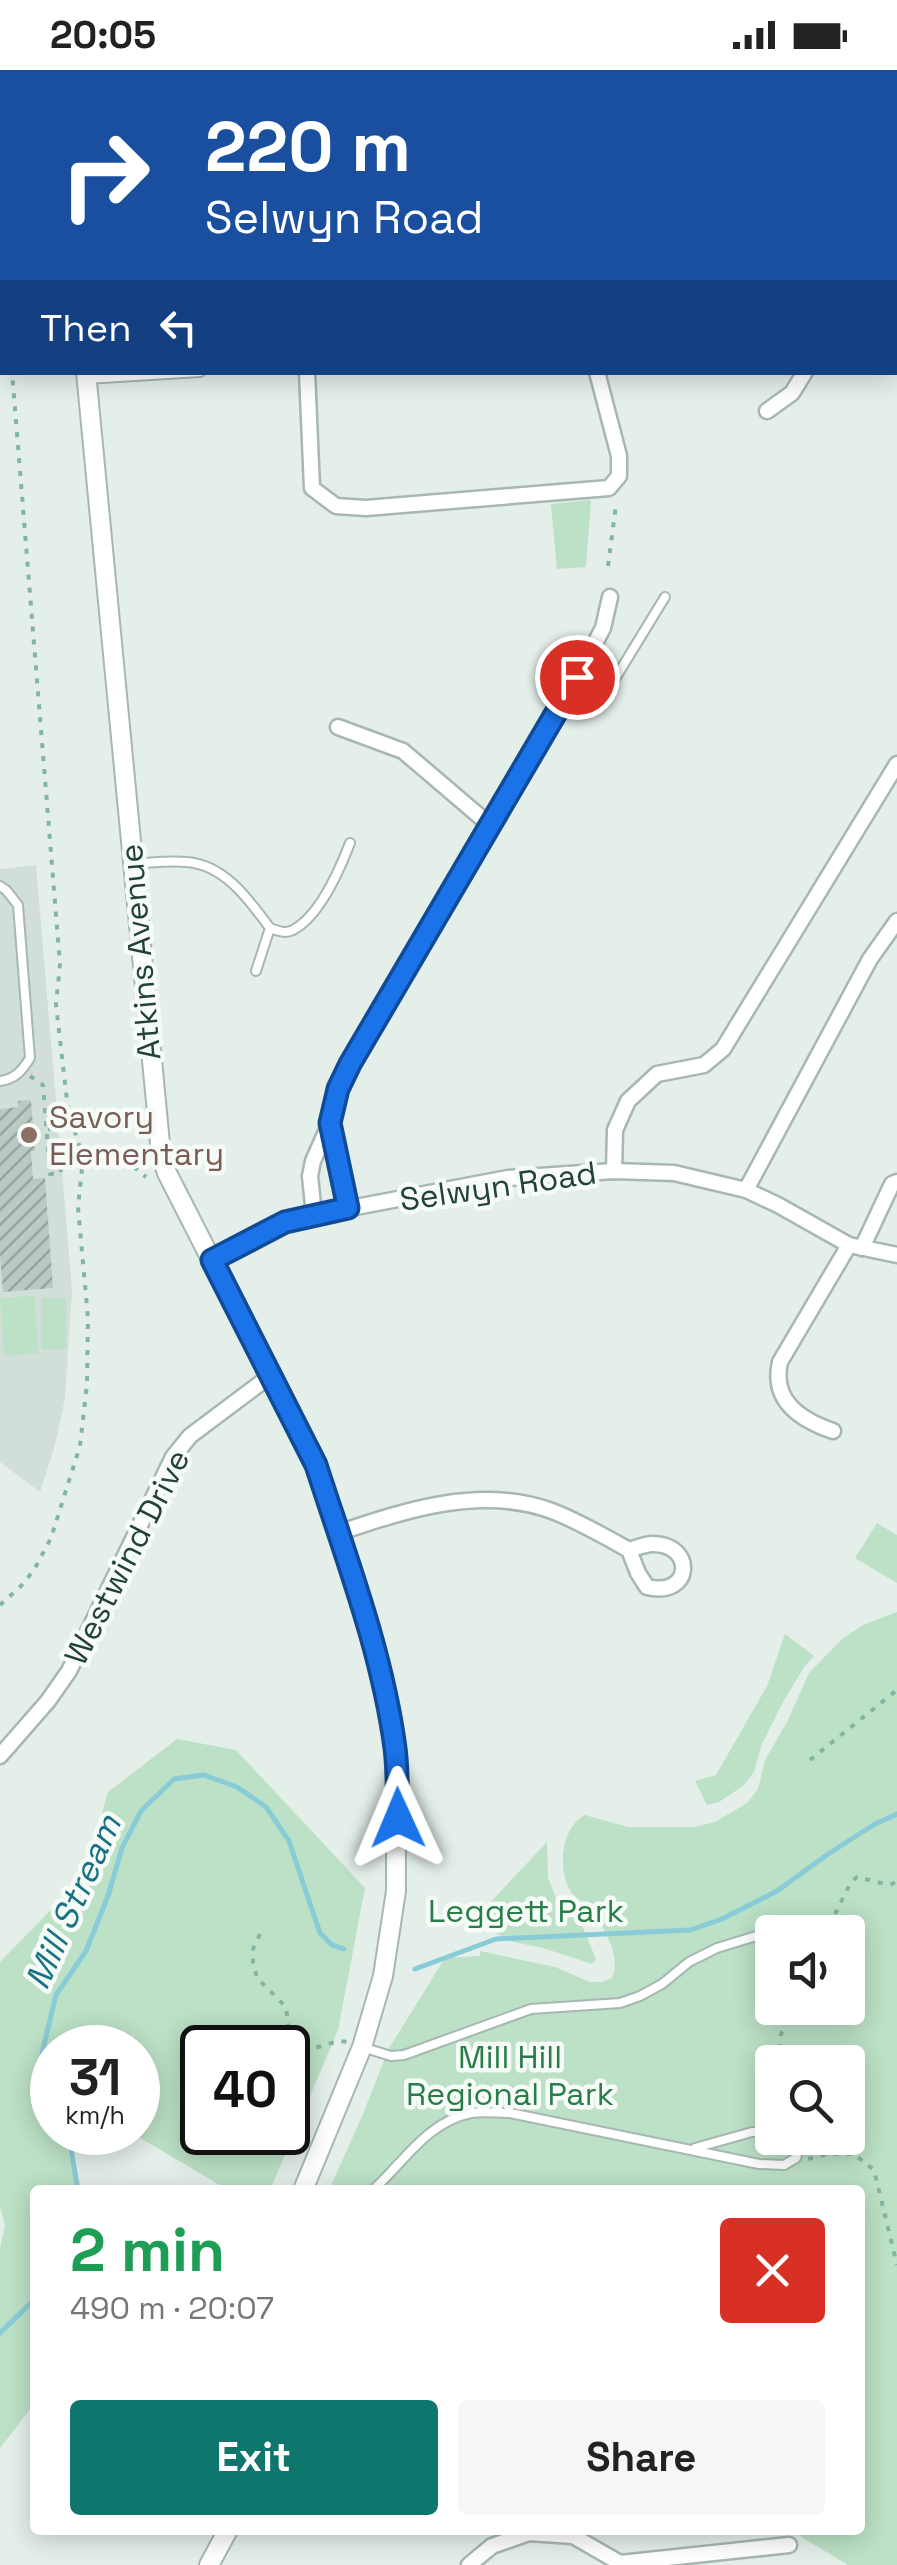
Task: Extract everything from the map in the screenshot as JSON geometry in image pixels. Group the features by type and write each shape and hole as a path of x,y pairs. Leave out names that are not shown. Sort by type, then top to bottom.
{"street":[{"path":"307,375 312,488 336,506 366,508 609,488 619,476 619,456 599,375"},
{"path":"766,411 792,393 803,375"},
{"name":"Atkins Avenue","path":"86,376 161,1154 316,1465 384,1682 396,1752 396,1891 383,1976 362,2047 308,2185"},
{"path":"314,1215 310,1176 338,1089 564,702 603,628 610,597"},
{"path":"338,728 403,751 491,826"},
{"path":"614,1171 615,1130 628,1101 657,1074 704,1066 723,1049 897,764"},
{"path":"746,1190 870,959 897,921"},
{"path":"330,1123 348,1208"},
{"name":"Selwyn Road","path":"212,1260 285,1222 314,1215 508,1178 614,1171 674,1172 746,1190 856,1247 897,1255"},
{"path":"834,1430 799,1415 787,1402 779,1389 780,1362 856,1247 892,1184 897,1182"},
{"name":"Westwind Drive","path":"0,1756 48,1701 68,1671 173,1456 190,1436 270,1376"},
{"path":"338,1533 426,1505 470,1500 510,1502 550,1510 628,1550"},
{"path":"210,2565 225,2535"},
{"path":"469,2565 492,2546 521,2535"},
{"path":"562,2535 573,2536 620,2564 789,2545"}],"lane":[{"path":"86,376 114,375"},
{"path":"564,702 584,710 599,706 664,597"},
{"path":"132,864 188,862 210,868 228,880 270,928 282,932 293,930 307,918 338,874 350,842"},
{"path":"0,886 18,905 30,1058 22,1071 0,1081"},
{"path":"256,972 270,928"},
{"path":"362,2047 391,2056 404,2055 531,2009 620,2004 662,1984 689,1962 717,1948 755,1938"},
{"path":"378,2185 416,2144 443,2123 472,2113 510,2113 759,2164 784,2165 797,2155"},
{"path":"690,2149 755,2132"}],"path":[{"path":"0,1605 28,1578 51,1538 68,1489 82,1431 88,1336 78,1207 81,1154 68,1109 56,1005 60,964 12,375"},
{"path":"608,566 616,504"},
{"path":"22,1071 43,1085 46,1129 50,1174 60,1173 58,1148 48,1149"},
{"path":"46,1129 73,1127"},
{"path":"60,1161 121,1156 146,1178"},
{"path":"810,1760 897,1690"},
{"path":"834,1915 857,1877 889,1885 897,1882"},
{"path":"260,1934 254,1949 256,1978 286,2007 294,2052 339,2041 362,2047"},
{"path":"796,2158 800,2161 828,2154 854,2154 874,2170 897,2265"}],"shaded area":[{"name":"Savory Elementary","path":"36,865 72,1289 65,1399 40,1492 0,1462 0,869"}],"green space":[{"path":"591,500 586,567 557,569 551,504"},
{"path":"34,1296 39,1353 4,1356 0,1298"},
{"path":"41,1298 66,1298 66,1349 41,1349"},
{"path":"877,1523 897,1535 897,1583 855,1558"},
{"name":"Mill Hill Regional Park","path":"897,1612 897,2565 848,2565 798,2535 865,2535 865,2185 331,2185 388,2050 445,1958 480,1956 480,1951 555,1967 590,1982 612,1978 615,1962 607,1936 594,1913 573,1895 564,1873 564,1850 571,1829 585,1815 628,1827 694,1827 715,1822 747,1803 758,1789 765,1760 809,1673 841,1640 863,1625"},
{"path":"785,1634 814,1656 783,1702 761,1746 754,1772 743,1786 707,1805 695,1781 716,1775 767,1686"},
{"name":"Mill Hill Regional Park","path":"177,1739 236,1750 365,1888 338,2030 310,2096 310,2025 180,2025 180,2155 285,2155 272,2185 220,2185 160,2150 160,2025 30,2025 30,2155 69,2155 77,2185 30,2185 30,2409 0,2448 0,2248 5,2226 0,2207 0,1962 83,1877 108,1792"},
{"name":"Leggett Park","path":"547,1842 548,1878 556,1898 581,1923 596,1959 592,1964 514,1942 472,1922"}],"building":[{"path":"31,1100 33,1179 45,1178 53,1288 3,1292 0,1109 18,1107 18,1101"}],"waterway":[{"name":"Mill Stream","path":"49,2025 56,1995 86,1951 122,1848 141,1811 174,1779 204,1775 237,1787 266,1807 289,1841 320,1933 332,1945 344,1949"},
{"name":"Mill Stream","path":"415,1969 496,1939 690,1930 722,1919 777,1891 828,1854 897,1814"},
{"name":"Mill Stream","path":"72,2155 77,2185"},
{"name":"Mill Stream","path":"0,2333 30,2304"}],"place":[{"name":"Savory Elementary","path":"29,1135"}],"route":[{"path":"398,1818 396,1752 384,1682 316,1465 212,1260 285,1222 348,1208 330,1123 338,1089 577,677"}]}
